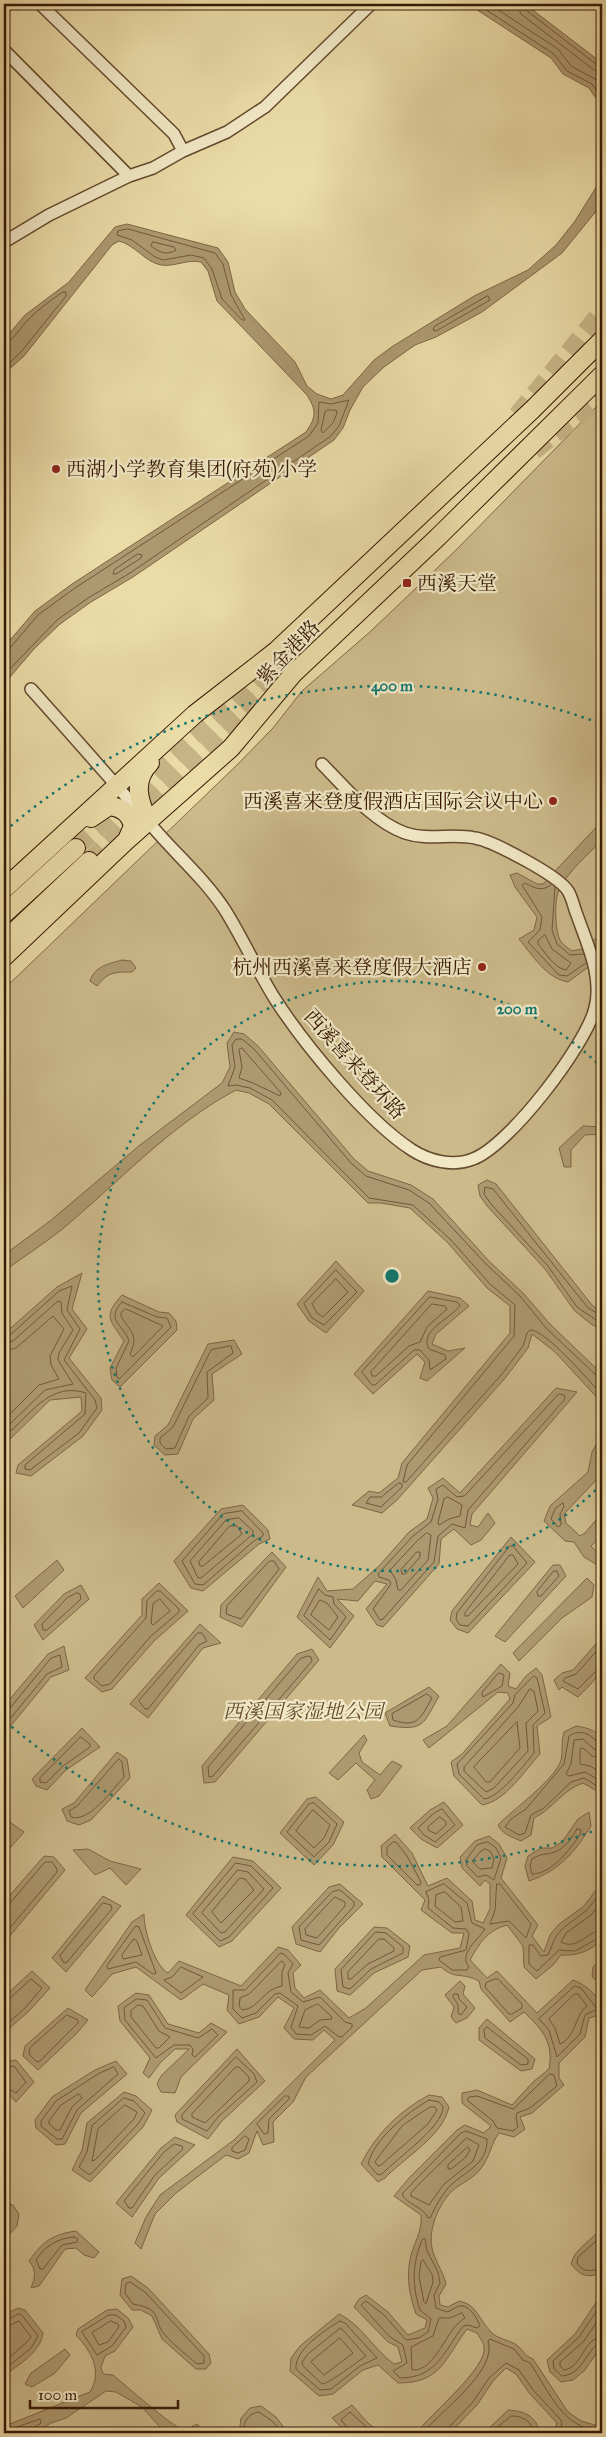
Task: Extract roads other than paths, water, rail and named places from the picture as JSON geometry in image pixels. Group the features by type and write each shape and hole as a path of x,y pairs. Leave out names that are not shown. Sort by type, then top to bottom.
{"main road":[{"name":"紫金港路","path":"4,889 195,714 276,651 459,476 532,410 602,340"},
{"name":"紫金港路","path":"4,957 126,841 231,748 293,674 438,537 602,375"},
{"path":"148,821 140,801 138,786 141,774 232,685"},
{"path":"4,895 103,808 114,807 121,809 129,816 133,826 126,841"},
{"path":"4,914 76,848"},
{"path":"4,941 88,861"}],"street":[{"path":"40,4 174,134 183,151"},
{"path":"4,242 49,215 129,176 153,168 183,151 227,132 265,107 369,6"},
{"path":"4,50 129,176"},
{"name":"西溪喜来登环路","path":"31,689 224,909 276,1001 324,1062 373,1117 412,1150 440,1162 471,1160 502,1141 516,1126 581,1041 595,1007 596,976 568,891 544,873 497,845 474,838 432,838 397,830 369,810 322,764"}],"water":[{"path":"468,4 525,4 602,63 602,107 589,88 563,74 551,58"},
{"path":"602,178 602,204 562,253 482,312 436,337 415,345 384,367 363,387 350,410 343,428 334,440 133,577 91,602 60,624 34,649 4,684 4,647 35,611 72,584 306,432 314,414 307,395 217,301 208,271 201,262 191,261 161,265 150,261 130,246 119,241 112,245 24,356 4,374 4,340 25,315 69,282 115,227 127,224 218,248 228,262 235,292 245,309 295,362 307,386 317,394 331,399 343,395 374,360 393,346 474,296 528,270 556,245 575,221"},
{"path":"602,821 602,840 573,870 557,894 557,930 560,940 564,944 572,951 582,949 602,934 602,960 568,982 560,980 547,971 519,939 534,930 537,917 515,887 510,875 517,873 537,884 543,884"},
{"path":"122,960 131,961 136,968 132,972 108,975 97,986 90,981 99,969 107,964"},
{"path":"234,1032 244,1034 258,1046 354,1159 368,1171 411,1185 433,1199 488,1260 602,1374 602,1403 555,1352 532,1334 528,1348 506,1377 397,1500 382,1513 352,1505 369,1491 379,1493 398,1478 402,1463 510,1333 510,1306 487,1288 448,1243 410,1208 381,1203 368,1203 269,1104 249,1093 236,1090 189,1120 60,1231 4,1271 4,1255 50,1221 140,1145 222,1083 230,1067 227,1043"},
{"path":"583,1126 602,1127 602,1134 585,1135 571,1150 571,1167 564,1167 559,1148"},
{"path":"487,1180 496,1184 592,1305 602,1313 602,1330 591,1324 574,1310 545,1269 488,1207 480,1196 478,1185"},
{"path":"336,1261 364,1291 326,1333 309,1321 297,1304"},
{"path":"82,1273 72,1309 87,1329 69,1358 101,1398 102,1410 83,1436 31,1476 16,1473 18,1465 82,1411 81,1397 50,1400 8,1441 4,1427 4,1334 57,1287"},
{"path":"428,1291 460,1298 469,1306 436,1334 432,1344 448,1351 465,1348 427,1381 420,1378 425,1362 417,1354 373,1394 354,1374"},
{"path":"122,1295 159,1312 169,1313 176,1321 177,1330 120,1387 112,1380 110,1368 124,1341 110,1318 110,1313"},
{"path":"234,1340 242,1354 212,1374 214,1400 193,1419 178,1454 165,1455 154,1445 155,1436 168,1425 208,1344"},
{"path":"556,1388 577,1392 472,1514 470,1525 478,1527 488,1513 495,1523 481,1540 471,1545 454,1529 441,1539 439,1564 383,1627 377,1625 366,1609 387,1584 375,1581 358,1601 337,1599 354,1616 330,1648 297,1617 318,1577 327,1591 353,1589 380,1565 409,1532 427,1519 433,1498 428,1488 443,1478 460,1493"},
{"path":"602,1434 601,1475 564,1514 566,1523 580,1536 585,1533 602,1513 602,1536 591,1546 602,1557 602,1574 599,1566 584,1557 574,1542 565,1541 544,1521 550,1506 588,1472 592,1452"},
{"path":"243,1505 268,1530 270,1539 259,1544 203,1591 191,1588 174,1561 221,1509"},
{"path":"511,1537 535,1562 468,1633 457,1629 450,1620 452,1611"},
{"path":"272,1552 286,1567 242,1627 220,1617 221,1605"},
{"path":"57,1560 64,1570 23,1608 15,1596"},
{"path":"553,1565 560,1565 566,1576 505,1642 495,1636"},
{"path":"587,1578 594,1585 592,1597 562,1618 519,1661 513,1653"},
{"path":"159,1583 188,1611 154,1641 112,1689 102,1692 85,1678 142,1615 142,1599"},
{"path":"81,1585 89,1599 43,1640 34,1625 64,1594"},
{"path":"200,1624 221,1643 203,1648 148,1718 130,1704"},
{"path":"602,1637 602,1665 593,1681 578,1697 562,1687 559,1690 554,1680 562,1673 573,1670"},
{"path":"64,1646 69,1670 51,1677 4,1734 4,1708 9,1700 48,1654"},
{"path":"312,1649 319,1660 215,1782 204,1783 202,1766 297,1654"},
{"path":"501,1664 510,1673 508,1686 516,1689 526,1676 536,1668 542,1675 551,1717 537,1726 540,1754 507,1792 499,1798 482,1805 454,1776 451,1762 462,1754 510,1699 508,1693 498,1692 429,1748 423,1740 447,1726"},
{"path":"429,1687 439,1696 422,1723 410,1727 390,1726 385,1713"},
{"path":"576,1726 595,1732 601,1743 603,1761 602,1794 583,1783 576,1786 547,1810 534,1818 531,1835 521,1841 511,1837 498,1825 551,1776 561,1760 564,1732"},
{"path":"82,1728 100,1747 66,1770 47,1790 36,1786 32,1779"},
{"path":"364,1735 367,1740 359,1753 362,1762 380,1775 392,1761 402,1766 379,1796 371,1799 367,1790 375,1780 356,1763 338,1780 329,1773"},
{"path":"117,1752 127,1759 130,1778 91,1820 79,1825 67,1821 62,1809 74,1803"},
{"path":"316,1797 344,1822 333,1845 314,1865 280,1833 307,1799"},
{"path":"444,1802 463,1825 437,1848 421,1839 410,1828 430,1810"},
{"path":"589,1812 591,1826 579,1844 558,1866 540,1877 529,1881 525,1866 528,1856 541,1848 552,1848 562,1842 578,1819"},
{"path":"4,1818 24,1832 4,1855"},
{"path":"395,1834 412,1853 428,1886 447,1878 472,1901 475,1920 483,1923 490,1909 490,1884 485,1880 480,1886 462,1868 460,1857 475,1841 489,1836 499,1844 507,1858 501,1878 538,1925 532,1936 544,1952 550,1935 558,1925 584,1906 602,1882 602,1939 589,1950 579,1954 561,1955 553,1965 536,1979 524,1967 523,1946 507,1925 489,1934 480,1943 470,1960 487,1978 497,1971 537,2013 573,1980 593,1993 597,1998 602,2014 589,2018 585,2037 559,2063 559,2078 564,2085 532,2113 520,2117 525,2129 514,2137 499,2133 485,2163 479,2171 447,2196 433,2225 431,2241 433,2252 446,2284 439,2296 440,2305 448,2307 459,2301 470,2305 493,2334 515,2344 533,2359 568,2412 581,2421 602,2427 602,2433 554,2433 557,2423 530,2394 516,2374 506,2368 493,2381 477,2405 450,2433 416,2433 457,2391 483,2356 484,2347 477,2333 467,2329 440,2368 424,2379 412,2382 398,2383 378,2365 363,2370 333,2394 319,2396 290,2371 291,2358 300,2346 339,2314 354,2324 394,2364 402,2362 398,2347 388,2342 354,2307 359,2299 366,2295 388,2312 408,2335 425,2328 427,2320 416,2314 410,2294 409,2281 411,2254 421,2227 421,2215 394,2196 409,2178 457,2130 465,2125 484,2133 491,2126 462,2103 462,2093 477,2090 512,2105 533,2082 549,2069 550,2051 548,2044 536,2024 524,2012 510,2022 481,1989 479,1981 473,1978 455,1975 441,1967 422,1970 306,2077 293,2102 273,2122 274,2142 263,2145 257,2131 249,2153 238,2159 226,2155 176,2193 155,2214 141,2249 135,2243 146,2217 160,2195 234,2140 335,2040 324,2030 313,2040 294,2039 284,2028 294,2008 278,1997 259,2017 239,2024 227,2010 229,1995 203,1984 181,2000 136,1967 112,1974 92,1997 85,1990 132,1922 144,1914 146,1929 154,1955 158,1963 168,1973 179,1961 241,1986 278,1947 288,1950 301,1965 293,1973 295,1988 304,1998 320,1990 349,2018 366,2008 424,1955 460,1948 464,1933 452,1933 421,1910 425,1900 382,1857 381,1846"},
{"path":"88,1849 110,1861 141,1869 126,1885 110,1868 95,1875 73,1850"},
{"path":"44,1856 54,1857 65,1870 4,1943 4,1902"},
{"path":"233,1857 253,1861 281,1888 232,1941 219,1947 186,1915"},
{"path":"340,1884 363,1904 339,1928 320,1952 296,1944 292,1927 329,1887"},
{"path":"103,1896 121,1906 66,1972 52,1958"},
{"path":"374,1927 387,1928 410,1946 408,1957 374,1973 350,1995 337,1991 335,1969"},
{"path":"602,1957 602,1983 600,1983 592,1977 593,1967"},
{"path":"32,1971 50,1988 28,2012 4,2033 4,1997"},
{"path":"460,1981 465,1986 463,1994 475,2008 467,2018 456,2023 451,2017 454,2007 445,1995"},
{"path":"136,1993 149,1995 168,2024 199,2033 211,2023 227,2032 181,2077 175,2093 161,2092 157,2084 161,2076 189,2049 175,2049 160,2063 149,2078 143,2073 150,2058 120,2021 118,2006"},
{"path":"68,2008 88,2020 38,2070 23,2056 25,2046"},
{"path":"487,2019 535,2059 532,2069 521,2071 479,2040 479,2028"},
{"path":"237,2049 265,2081 222,2121 208,2139 177,2122 175,2115"},
{"path":"16,2060 34,2082 16,2102 4,2089 4,2062"},
{"path":"116,2061 127,2074 81,2113 65,2144 56,2145 36,2128 35,2120 52,2097 95,2070"},
{"path":"124,2092 136,2096 152,2110 143,2127 90,2182 72,2170 82,2150 87,2123"},
{"path":"429,2095 442,2097 449,2107 445,2118 422,2146 378,2182 361,2164 367,2153 389,2124 408,2108"},
{"path":"175,2137 195,2145 159,2178 132,2217 116,2203 161,2148"},
{"path":"4,2203 13,2205 19,2214 17,2226 4,2240"},
{"path":"602,2226 602,2272 589,2276 581,2274 571,2264 573,2258 580,2248"},
{"path":"76,2231 99,2252 94,2258 84,2255 76,2248 65,2249 39,2286 31,2288 34,2274 29,2261 34,2254 54,2237"},
{"path":"131,2276 148,2288 209,2354 211,2363 206,2369 196,2369 162,2339 152,2316 141,2310 132,2310 120,2295 122,2279"},
{"path":"601,2295 602,2345 585,2370 573,2380 561,2382 550,2372 547,2360 575,2334"},
{"path":"18,2308 25,2310 43,2333 38,2346 33,2352 4,2376 4,2319 8,2313"},
{"path":"117,2309 128,2318 133,2327 115,2351 105,2356 101,2367 103,2374 113,2375 177,2427 186,2429 197,2424 205,2433 165,2433 142,2407 116,2392 106,2391 66,2418 51,2423 34,2433 4,2433 4,2422 10,2424 90,2392 94,2384 94,2362 76,2335 78,2329 107,2310"},
{"path":"65,2349 70,2355 55,2373 32,2387 25,2384 31,2373"},
{"path":"352,2405 368,2423 381,2433 347,2433 332,2418"},
{"path":"261,2406 276,2417 288,2433 239,2433 241,2418 250,2408"},
{"path":"508,2410 525,2413 536,2422 540,2433 484,2433"}],"tunnel":[{"path":"517,415 602,311"},
{"path":"534,451 602,396"},
{"path":"76,848 266,667"},
{"path":"89,861 287,671"}],"place":[{"name":"西湖小学教育集团(府苑)小学","path":"56,469"},
{"name":"西溪天堂","path":"407,583"},
{"name":"西溪喜来登度假酒店国际会议中心","path":"553,801"},
{"name":"杭州西溪喜来登度假大酒店","path":"482,967"}],"park label":[{"name":"西溪国家湿地公园","path":"303,1711"}]}
